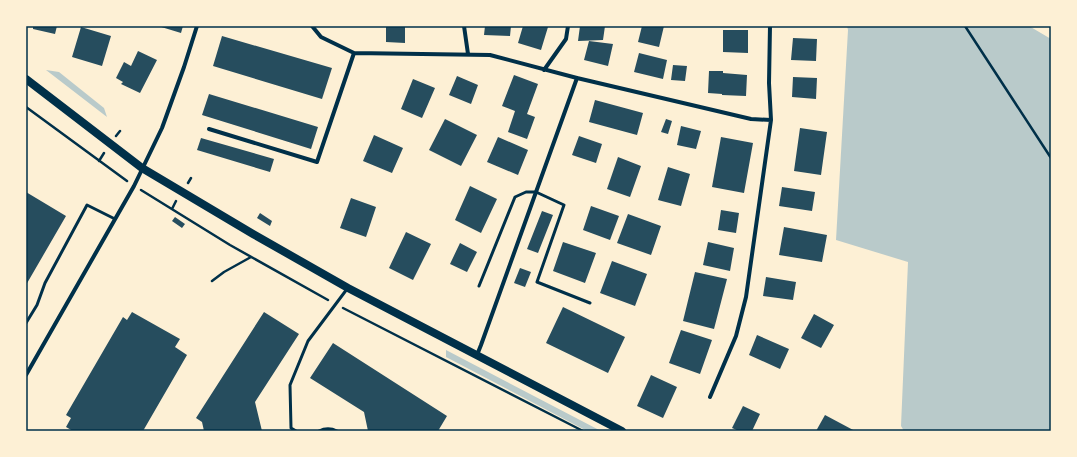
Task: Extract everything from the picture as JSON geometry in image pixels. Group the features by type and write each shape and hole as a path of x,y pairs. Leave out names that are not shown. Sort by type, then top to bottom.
{"main road":[{"path":"26,79 142,168 259,238 348,288 622,431"}],"street":[{"path":"26,375 134,186 162,128 184,67 196,26"},
{"path":"312,26 321,37 354,53 490,55 544,70 751,119 771,120"},
{"path":"464,26 468,54"},
{"path":"544,70 566,39 568,26"},
{"path":"710,397 736,336 746,297 771,120 769,83 770,26"},
{"path":"209,129 318,162 354,53"},
{"path":"476,356 577,78"}],"lane":[{"path":"479,286 515,197 526,192 536,192 564,205 536,282 590,303"},
{"path":"26,323 37,304 44,283 87,205 115,219"},
{"path":"296,431 291,428 290,385 308,341 348,288"},
{"path":"319,431 327,429 334,429 337,431"}],"path":[{"path":"965,26 1051,158"},
{"path":"26,107 99,161"},
{"path":"212,281 224,272 251,257"}],"shaded area":[{"path":"847,26 1029,26 1051,39 1051,431 904,431 901,426 908,262 836,240 848,30"},
{"path":"46,70 59,72 104,108 107,117"},
{"path":"446,350 601,431 587,431 446,357"}],"building":[{"path":"33,26 57,26 55,34 33,29"},
{"path":"158,26 183,26 181,33"},
{"path":"386,26 405,26 405,43 386,42"},
{"path":"485,26 511,26 510,36 484,35"},
{"path":"523,26 548,27 541,50 518,43"},
{"path":"580,26 605,26 603,40 578,41"},
{"path":"642,26 664,26 659,47 638,42"},
{"path":"81,27 111,36 102,66 72,57"},
{"path":"723,30 748,30 748,53 723,52"},
{"path":"222,36 332,68 322,99 213,66"},
{"path":"793,38 817,39 816,61 791,60"},
{"path":"589,41 613,44 608,66 584,60"},
{"path":"138,51 157,60 140,93 121,84 123,82 116,78 124,62 131,66"},
{"path":"639,53 667,60 663,79 634,72"},
{"path":"673,65 687,66 685,81 671,80"},
{"path":"709,71 723,71 723,73 747,75 746,96 708,93"},
{"path":"514,75 538,84 527,114 535,117 527,139 508,132 515,111 502,106"},
{"path":"457,76 478,85 471,104 449,95"},
{"path":"793,77 817,78 816,99 792,97"},
{"path":"413,79 435,88 422,118 401,109"},
{"path":"209,94 318,127 311,149 202,115"},
{"path":"595,100 643,113 637,135 589,122"},
{"path":"445,119 477,135 461,166 429,150"},
{"path":"666,119 672,121 668,134 661,132"},
{"path":"681,126 701,131 696,149 677,145"},
{"path":"800,128 827,132 821,175 794,171"},
{"path":"374,135 403,148 392,173 363,161"},
{"path":"579,136 602,144 596,163 572,155"},
{"path":"498,137 528,150 518,175 487,162"},
{"path":"721,137 753,143 744,193 712,187"},
{"path":"201,138 274,159 270,172 197,150"},
{"path":"618,157 641,166 630,197 607,189"},
{"path":"668,167 690,174 681,206 658,200"},
{"path":"470,186 497,199 481,233 455,220"},
{"path":"782,187 815,192 812,211 779,206"},
{"path":"26,192 66,216 26,285"},
{"path":"351,198 376,207 366,237 340,228"},
{"path":"591,206 619,216 610,240 583,230"},
{"path":"721,210 739,213 736,233 718,230"},
{"path":"542,211 553,215 538,253 527,249"},
{"path":"260,213 272,221 270,226 257,218"},
{"path":"628,214 661,226 651,255 617,243"},
{"path":"175,217 185,224 182,228 172,221"},
{"path":"784,227 827,235 822,262 779,255"},
{"path":"406,232 431,244 413,280 389,268"},
{"path":"563,242 596,253 585,283 553,271"},
{"path":"708,242 734,248 730,271 703,265"},
{"path":"460,243 477,252 467,272 450,264"},
{"path":"612,261 647,274 635,306 600,293"},
{"path":"520,268 531,272 525,287 514,283"},
{"path":"695,272 727,279 714,329 683,321"},
{"path":"766,277 796,282 793,300 763,296"},
{"path":"563,307 625,337 608,373 546,343"},
{"path":"132,312 180,339 175,347 187,355 143,431 73,431 66,427 71,418 66,415 123,317 127,320"},
{"path":"264,312 299,334 255,402 262,431 204,431 202,422 196,418"},
{"path":"814,314 834,325 821,348 801,338"},
{"path":"681,330 712,340 700,374 669,363"},
{"path":"757,335 789,349 780,369 749,355"},
{"path":"333,343 447,416 438,431 368,431 364,412 310,378"},
{"path":"651,375 677,387 663,418 637,406"},
{"path":"743,406 760,414 752,431 739,431 732,428"},
{"path":"825,415 855,431 816,431"}]}
